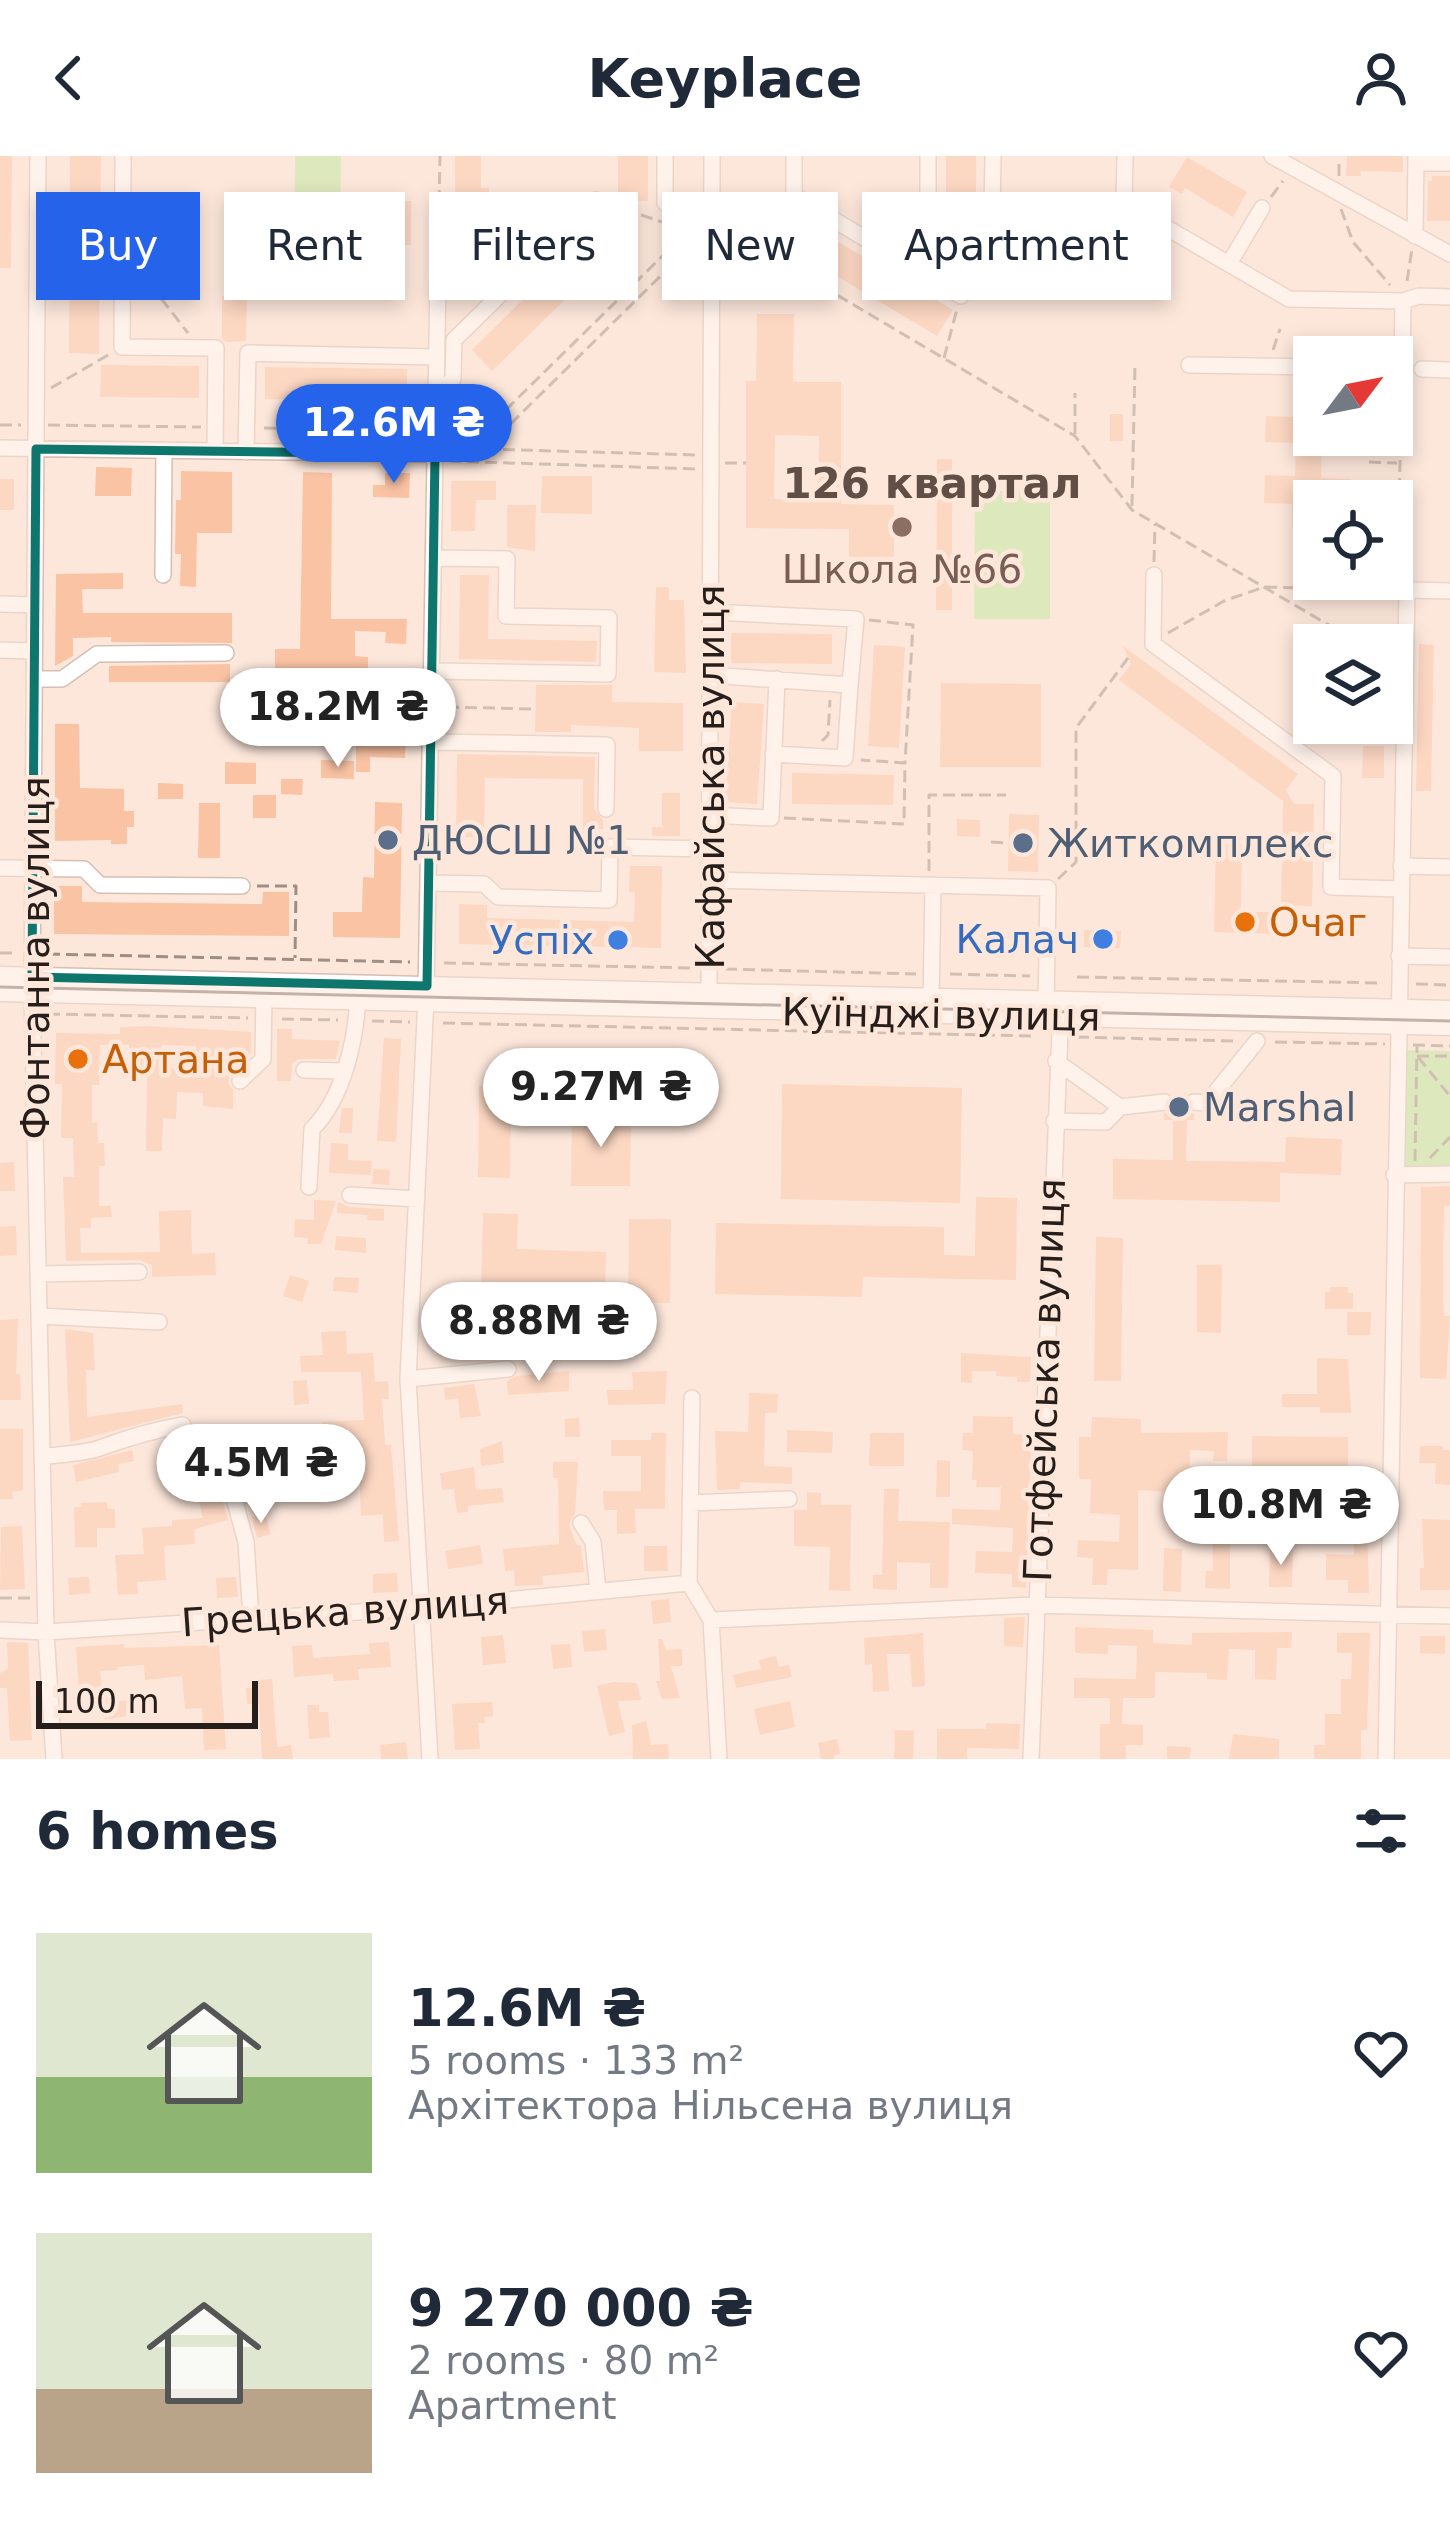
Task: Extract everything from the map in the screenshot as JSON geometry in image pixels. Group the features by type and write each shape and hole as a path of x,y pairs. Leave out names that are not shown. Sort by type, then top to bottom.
{"main road":[{"name":"Куїнджі вулиця","path":"0,976 32,985 264,1000 357,1002 426,994 1398,1017 1450,1026"},
{"name":"Куїнджі вулиця","path":"0,992 32,985"},
{"name":"Куїнджі вулиця","path":"1398,1017 1450,1010"}],"street":[{"name":"Фонтанна вулиця","path":"38,156 32,985 45,1598 53,1759"},
{"path":"123,156 123,192"},
{"path":"665,156 665,192"},
{"path":"712,156 712,192"},
{"path":"794,156 794,196 862,237"},
{"path":"928,156 928,213 939,229 981,230 992,211 993,156"},
{"path":"1125,156 1124,203 1289,299 1450,297"},
{"path":"1272,156 1450,254"},
{"path":"1415,236 1416,159 1450,163"},
{"path":"1229,265 1262,208"},
{"path":"122,300 122,347 215,348 215,451"},
{"path":"430,1759 408,1379 426,994 437,300"},
{"path":"436,396 453,379 454,340 495,300"},
{"path":"711,300 711,462"},
{"path":"1400,336 1403,301"},
{"path":"246,452 248,352 436,357"},
{"path":"1189,365 1293,367"},
{"path":"1422,369 1450,370"},
{"path":"0,448 435,454"},
{"path":"163,575 164,451"},
{"name":"Кафайська вулиця","path":"709,1001 711,462"},
{"path":"432,671 608,674 609,637 609,618 506,616 507,559 433,558"},
{"path":"1154,575 1153,644 1333,776 1331,887 1400,889"},
{"path":"1386,1759 1407,590 1450,591"},
{"path":"0,604 35,605"},
{"path":"710,612 856,619 845,758 773,754"},
{"path":"0,650 34,651"},
{"path":"34,679 62,679 97,654 226,653"},
{"path":"710,674 850,685"},
{"path":"710,815 770,818 777,679"},
{"path":"430,742 607,746 606,809"},
{"path":"428,883 484,884 498,897 609,900 610,847 710,849"},
{"path":"1401,866 1450,867"},
{"path":"0,868 84,868 100,885 242,886"},
{"path":"710,880 1048,888"},
{"path":"931,885 931,1006"},
{"name":"Готфейська вулиця","path":"1031,1759 1057,1061 1048,888"},
{"path":"1399,956 1450,957"},
{"path":"240,1081 263,1059 264,1000"},
{"path":"309,1187 312,1129 330,1112 357,1002"},
{"path":"1194,1102 1207,1102 1257,1041"},
{"path":"1057,1061 1120,1107"},
{"path":"304,1070 342,1071"},
{"path":"1054,1121 1106,1122 1120,1107 1165,1102"},
{"path":"1394,1174 1450,1174"},
{"path":"350,1195 417,1199"},
{"path":"38,1274 139,1272"},
{"path":"39,1316 159,1322"},
{"path":"408,1379 508,1370"},
{"path":"692,1398 689,1583 711,1620 719,1759"},
{"path":"42,1456 103,1448 145,1431 183,1425"},
{"path":"232,1491 246,1542 251,1618"},
{"path":"690,1503 789,1499"},
{"path":"580,1523 593,1542 598,1591"},
{"name":"Грецька вулиця","path":"0,1630 421,1608 689,1583"},
{"path":"711,1620 1035,1605 1450,1616"}],"path":[{"path":"439,192 440,156"},
{"path":"1339,160 1340,168"},
{"path":"1262,208 1292,170"},
{"path":"1339,195 1342,220 1353,242 1403,301"},
{"path":"1403,301 1415,236"},
{"path":"467,448 662,257"},
{"path":"472,462 662,269"},
{"path":"838,296 1075,436 1132,510 1327,624"},
{"path":"163,300 200,348"},
{"path":"944,358 954,321"},
{"path":"1268,366 1280,329"},
{"path":"51,388 122,347"},
{"path":"1132,510 1135,364"},
{"path":"1075,393 1075,436"},
{"path":"435,454 485,448 711,462"},
{"path":"435,454 472,462 746,463"},
{"path":"1153,644 1205,610 1264,587 1397,590 1400,456"},
{"path":"1369,462 1400,463"},
{"path":"1154,575 1155,524"},
{"path":"770,818 904,824 914,625 856,619"},
{"path":"1048,888 1076,862 1076,728 1129,658"},
{"path":"809,741 821,742 828,735 832,703 826,696 812,694 813,682"},
{"path":"431,707 535,709"},
{"path":"845,758 905,763"},
{"path":"931,885 929,795 1006,796"},
{"path":"991,842 1008,842"},
{"path":"242,886 296,886 295,959"},
{"path":"0,953 18,953"},
{"path":"46,954 412,962"},
{"path":"442,963 694,968"},
{"path":"724,969 1032,976"},
{"path":"1077,977 1450,985"},
{"path":"46,1014 264,1000 357,1002 410,1022"},
{"path":"441,1023 1030,1036"},
{"path":"1414,1174 1417,1045"},
{"path":"1417,1056 1450,1056"},
{"path":"1417,1056 1450,1096"},
{"path":"1414,1174 1450,1137"},
{"path":"0,1598 45,1598"}],"highlighted area":[{"path":"36,449 435,454 427,986 32,977"}],"green space":[{"path":"295,156 341,156 341,192 295,192"},
{"path":"975,491 1050,491 1050,619 974,619"},
{"path":"1402,1050 1450,1051 1450,1169 1400,1169"}],"building":[{"path":"0,156 12,156 11,268 0,268"},
{"path":"70,156 101,156 101,192 70,192"},
{"path":"455,156 481,156 481,188 489,192 455,192"},
{"path":"618,156 648,156 648,201 638,201 638,192 618,192"},
{"path":"946,156 976,156 976,192 946,192"},
{"path":"1347,156 1403,156 1403,172 1361,171 1361,176 1346,176"},
{"path":"1187,157 1247,192 1233,217 1185,188 1182,194 1169,187"},
{"path":"1432,176 1450,176 1450,221 1427,221"},
{"path":"405,201 411,201 411,245 405,245"},
{"path":"838,242 862,256 862,291 838,277"},
{"path":"222,296 224,300 247,300 246,341 222,338"},
{"path":"69,300 100,300 99,354 69,353"},
{"path":"522,300 565,300 492,371 472,350"},
{"path":"877,300 936,300 953,310 937,336"},
{"path":"757,314 794,314 793,382 841,382 841,504 894,505 894,557 849,557 849,529 746,528 746,381 756,381","holes":["775,435 819,436 818,500 774,499"]},
{"path":"101,365 199,366 199,398 100,397"},
{"path":"265,367 407,369 407,400 265,399"},
{"path":"1110,414 1123,414 1123,441 1110,441"},
{"path":"1266,416 1293,417 1293,443 1265,442"},
{"path":"1296,456 1322,456 1321,478 1351,480 1293,480 1292,528 1292,504 1264,503 1265,475 1295,476"},
{"path":"937,459 952,459 952,610 936,610"},
{"path":"96,467 132,468 131,496 95,496"},
{"path":"181,471 232,472 232,533 197,533 196,587 180,586 181,554 175,554"},
{"path":"303,472 332,473 331,619 407,619 406,644 385,643 386,632 355,631 355,656 368,657 368,671 408,672 405,758 370,757 370,772 356,772 356,726 231,725 231,692 251,693 250,712 314,714 330,712 330,706 354,706 355,671 275,670 275,649 300,649"},
{"path":"385,473 410,473 409,498 373,497 373,485 385,485"},
{"path":"542,476 592,476 592,514 541,513"},
{"path":"0,479 14,479 14,510 0,510"},
{"path":"451,481 496,481 496,500 476,500 475,531 451,531"},
{"path":"507,505 536,505 535,551 507,547"},
{"path":"123,573 123,589 82,589 83,613 232,613 232,643 73,638 73,656 55,666 56,574"},
{"path":"460,575 489,575 488,639 597,641 596,662 459,659"},
{"path":"656,587 669,587 669,600 684,600 686,673 654,672"},
{"path":"731,633 832,634 832,664 731,663"},
{"path":"1419,644 1434,645 1431,791 1416,791"},
{"path":"874,645 905,647 899,748 868,746"},
{"path":"1123,646 1298,774 1286,790 1294,804 1314,804 1312,906 1281,905 1283,801 1119,680 1131,664"},
{"path":"230,664 230,682 109,682 109,666"},
{"path":"941,683 1041,684 1041,767 940,767"},
{"path":"536,685 612,685 612,702 683,703 683,751 639,751 639,728 571,725 571,732 535,732"},
{"path":"732,702 764,704 757,804 725,802"},
{"path":"55,724 79,724 80,788 124,789 124,811 134,811 127,844 55,841"},
{"path":"1363,746 1384,746 1384,778 1362,778"},
{"path":"457,754 595,757 594,809 603,820 603,829 583,829 583,779 485,778 484,837 456,837"},
{"path":"321,760 354,761 354,779 321,778"},
{"path":"225,762 256,763 256,784 225,784"},
{"path":"792,773 894,775 893,805 792,804"},
{"path":"281,779 303,779 302,795 281,794"},
{"path":"158,783 183,784 183,799 158,799"},
{"path":"662,793 680,793 680,836 652,836 652,827 662,827"},
{"path":"253,795 276,795 276,818 253,818"},
{"path":"375,802 402,803 400,938 333,937 333,912 362,912 363,877 374,878"},
{"path":"199,803 220,803 220,858 198,858"},
{"path":"1009,814 1039,815 1038,872 1008,871"},
{"path":"957,819 980,820 980,837 957,836"},
{"path":"1216,844 1242,844 1241,912 1276,912 1276,934 1214,932"},
{"path":"630,866 662,866 661,948 459,944 459,904 487,905 487,918 634,922"},
{"path":"54,886 82,886 82,902 262,904 263,892 289,892 289,936 54,934"},
{"path":"1084,930 1121,931 1120,948 1084,947"},
{"path":"120,1027 251,1032 251,1054 243,1062 234,1061 228,1083 233,1109 203,1106 203,1093 177,1092 176,1119 163,1118 162,1151 146,1151 147,1074 129,1074 129,1045 100,1045 99,1085 92,1085 92,1123 97,1122 98,1143 104,1143 99,1206 111,1206 112,1217 91,1218 91,1228 80,1228 81,1253 160,1252 159,1211 191,1210 192,1254 215,1253 216,1275 152,1277 152,1265 139,1260 66,1261 63,1177 74,1177 73,1138 61,1138 56,1033 120,1034","holes":["162,1045 196,1046 196,1069 161,1068"]},
{"path":"277,1029 292,1029 292,1039 340,1041 336,1059 299,1059 292,1063 291,1081 277,1081"},
{"path":"384,1038 401,1039 396,1142 377,1141"},
{"path":"557,1049 681,1052 679,1092 555,1088"},
{"path":"782,1084 962,1088 960,1203 781,1199"},
{"path":"479,1086 511,1087 510,1178 478,1177"},
{"path":"1173,1093 1186,1093 1183,1106 1194,1114 1194,1120 1187,1120 1186,1161 1285,1162 1286,1137 1342,1139 1341,1175 1280,1173 1280,1202 1113,1199 1113,1159 1173,1160 1173,1120 1164,1120 1164,1114 1176,1106"},
{"path":"342,1108 353,1108 352,1133 339,1133"},
{"path":"572,1115 631,1115 630,1186 571,1186"},
{"path":"331,1143 348,1144 348,1160 372,1161 371,1175 329,1173"},
{"path":"14,1162 15,1191 0,1191 0,1163"},
{"path":"373,1169 390,1170 389,1185 372,1184"},
{"path":"1450,1186 1450,1206 1444,1206 1444,1316 1450,1316 1446,1379 1420,1378 1421,1187"},
{"path":"976,1197 1017,1198 1016,1280 863,1277 862,1297 715,1294 716,1223 944,1227 944,1255 975,1256"},
{"path":"314,1200 336,1201 321,1244 307,1244 308,1238 294,1237 295,1219 314,1220"},
{"path":"338,1202 384,1209 384,1221 337,1213"},
{"path":"483,1213 518,1214 517,1249 606,1252 605,1295 481,1291"},
{"path":"629,1219 671,1219 670,1303 628,1302"},
{"path":"16,1226 17,1255 0,1256 0,1227"},
{"path":"336,1236 366,1238 366,1253 335,1250"},
{"path":"1096,1237 1123,1238 1121,1381 1094,1381"},
{"path":"1197,1265 1222,1265 1221,1333 1197,1332"},
{"path":"290,1275 309,1281 302,1302 283,1296"},
{"path":"334,1277 359,1278 358,1293 333,1291"},
{"path":"1330,1287 1348,1287 1353,1309 1325,1309 1325,1292"},
{"path":"1347,1312 1371,1312 1370,1335 1347,1335"},
{"path":"18,1319 16,1374 20,1374 21,1400 0,1400 0,1320"},
{"path":"606,1320 607,1356 589,1357 589,1351 446,1357 445,1327"},
{"path":"65,1329 93,1333 95,1370 86,1370 87,1417 182,1404 183,1413 70,1442"},
{"path":"346,1331 347,1354 373,1353 375,1382 388,1381 389,1399 382,1399 385,1445 391,1445 399,1541 384,1542 383,1514 361,1516 355,1436 322,1438 322,1422 364,1420 361,1372 301,1372 300,1356 323,1355 321,1332"},
{"path":"961,1353 1031,1357 1030,1382 996,1376 996,1371 972,1371 972,1383 961,1382"},
{"path":"1317,1358 1348,1359 1351,1413 1282,1407 1282,1394 1317,1394"},
{"path":"569,1371 569,1391 508,1395 507,1381 517,1376"},
{"path":"667,1371 665,1404 608,1405 607,1390 633,1390 632,1372"},
{"path":"307,1380 309,1404 294,1405 293,1381"},
{"path":"474,1384 481,1416 460,1418 458,1398 445,1400 444,1388"},
{"path":"749,1393 778,1394 777,1413 765,1413 764,1466 792,1467 792,1484 740,1482 740,1489 717,1490 715,1431 748,1432"},
{"path":"973,1416 1013,1417 1013,1434 1032,1435 1026,1588 1012,1587 1012,1574 975,1573 976,1551 1012,1552 1013,1528 952,1524 952,1509 1000,1510 1001,1487 976,1487 973,1451 962,1450 963,1433 973,1433"},
{"path":"1092,1417 1141,1419 1141,1433 1228,1432 1227,1461 1213,1461 1214,1451 1190,1450 1189,1493 1138,1490 1138,1570 1108,1569 1107,1585 1092,1585 1093,1558 1077,1557 1078,1540 1119,1542 1120,1515 1090,1513 1091,1479 1079,1479 1079,1437 1091,1437"},
{"path":"579,1418 580,1437 565,1437 565,1419"},
{"path":"0,1429 23,1429 23,1490 12,1492 13,1499 0,1499"},
{"path":"787,1430 833,1432 832,1453 787,1452"},
{"path":"651,1433 666,1433 665,1509 635,1509 636,1533 617,1534 617,1510 604,1510 603,1491 641,1491 641,1456 611,1456 611,1440 651,1440"},
{"path":"870,1433 904,1433 904,1466 869,1466"},
{"path":"1252,1436 1348,1437 1348,1470 1252,1469"},
{"path":"502,1441 504,1463 481,1466 480,1449"},
{"path":"1420,1446 1450,1450 1450,1485 1435,1484 1436,1463 1419,1463"},
{"path":"132,1450 134,1461 118,1464 119,1472 76,1482 73,1465"},
{"path":"937,1460 950,1461 950,1497 936,1497"},
{"path":"553,1462 578,1462 575,1513 569,1525 581,1546 584,1572 542,1576 543,1585 515,1586 514,1570 505,1571 503,1549 559,1544 558,1478 553,1478"},
{"path":"225,1467 229,1480 220,1493 228,1520 194,1529 195,1544 164,1546 166,1580 137,1582 138,1594 118,1595 115,1555 144,1554 142,1528 203,1518 192,1475"},
{"path":"474,1467 476,1490 502,1488 504,1502 468,1506 468,1512 457,1513 454,1489 442,1490 440,1473"},
{"path":"884,1489 899,1489 898,1521 950,1522 948,1588 930,1588 930,1563 897,1562 897,1590 873,1589 873,1575 882,1575"},
{"path":"807,1492 821,1493 821,1505 851,1505 850,1591 829,1590 830,1547 794,1546 794,1510 807,1510"},
{"path":"1282,1492 1283,1508 1260,1510 1259,1494"},
{"path":"1194,1496 1212,1496 1212,1517 1194,1516"},
{"path":"107,1502 107,1509 115,1509 115,1528 97,1528 97,1547 75,1547 74,1507"},
{"path":"1356,1503 1357,1519 1367,1519 1369,1593 1348,1593 1348,1580 1326,1580 1326,1554 1354,1555 1354,1524 1296,1524 1294,1509"},
{"path":"1264,1513 1266,1531 1230,1534 1230,1589 1205,1588 1206,1571 1213,1571 1212,1520 1245,1521 1245,1515"},
{"path":"265,1514 271,1534 257,1538 252,1517"},
{"path":"1422,1519 1450,1520 1450,1590 1420,1590"},
{"path":"22,1526 25,1589 0,1590 1,1527"},
{"path":"480,1545 483,1564 448,1569 445,1551"},
{"path":"644,1546 667,1546 668,1571 644,1571"},
{"path":"1164,1548 1182,1549 1181,1592 1163,1591"},
{"path":"1270,1549 1293,1550 1292,1587 1269,1587"},
{"path":"397,1573 398,1592 373,1593 373,1574"},
{"path":"89,1577 90,1593 69,1595 68,1578"},
{"path":"236,1577 238,1597 217,1598 216,1578"},
{"path":"669,1599 671,1622 653,1624 651,1601"},
{"path":"1025,1617 1023,1647 1004,1646 1004,1618"},
{"path":"1075,1627 1153,1630 1153,1643 1192,1645 1192,1633 1292,1632 1291,1648 1277,1648 1276,1680 1255,1679 1255,1650 1229,1649 1227,1680 1207,1679 1207,1673 1155,1672 1155,1698 1123,1698 1122,1724 1143,1725 1143,1745 1126,1745 1126,1759 1100,1759 1100,1724 1110,1724 1110,1698 1074,1698 1074,1678 1136,1679 1137,1646 1108,1645 1108,1654 1075,1653"},
{"path":"605,1629 607,1650 584,1652 582,1631"},
{"path":"923,1633 925,1686 912,1687 910,1654 887,1654 889,1691 873,1692 872,1664 865,1665 864,1638"},
{"path":"1337,1633 1370,1633 1367,1730 1361,1730 1361,1759 1314,1759 1314,1745 1325,1745 1325,1714 1341,1714 1341,1679 1351,1679 1352,1653 1337,1653"},
{"path":"503,1635 506,1663 483,1665 481,1637"},
{"path":"1420,1636 1445,1636 1445,1654 1420,1653"},
{"path":"658,1639 666,1650 682,1649 682,1666 671,1666 680,1698 662,1699 656,1681 660,1681"},
{"path":"7,1642 28,1643 32,1740 10,1741 7,1688 0,1688 0,1673 8,1669"},
{"path":"389,1642 391,1667 358,1669 359,1680 334,1681 333,1674 294,1677 292,1646 312,1645 313,1658 370,1654 369,1643"},
{"path":"124,1644 124,1648 219,1645 226,1749 204,1750 202,1708 185,1709 182,1676 145,1680 144,1665 117,1667 100,1671 102,1687 79,1689 76,1647"},
{"path":"570,1644 572,1667 553,1669 551,1645"},
{"path":"776,1656 779,1667 789,1665 792,1677 736,1688 733,1675 761,1669 759,1660"},
{"path":"272,1679 277,1747 291,1745 293,1759 262,1759 259,1704 247,1704 246,1688 258,1687 258,1680"},
{"path":"637,1683 641,1700 618,1701 625,1732 609,1736 597,1686"},
{"path":"118,1697 118,1701 131,1700 132,1715 105,1720 104,1698"},
{"path":"790,1701 795,1727 760,1735 754,1709"},
{"path":"492,1702 493,1716 478,1723 480,1749 455,1750 452,1704"},
{"path":"307,1705 319,1705 319,1712 328,1712 330,1737 309,1739"},
{"path":"646,1721 651,1745 668,1744 669,1759 633,1759 632,1725"},
{"path":"986,1723 1020,1724 1019,1749 967,1748 967,1759 937,1759 937,1729 986,1729"},
{"path":"895,1730 914,1731 913,1759 894,1759"},
{"path":"1233,1734 1279,1739 1279,1759 1229,1759"},
{"path":"837,1739 840,1754 821,1759 818,1743"},
{"path":"406,1742 408,1759 381,1759 380,1745"},
{"path":"1167,1746 1191,1747 1190,1759 1167,1759"}],"tram line":[{"path":"0,987 1450,1021"}],"place":[{"name":"Школа №66","path":"902,527"},
{"name":"ДЮСШ №1","path":"388,840"},
{"name":"Житкомплекс","path":"1023,843"},
{"name":"Очаг","path":"1245,922"},
{"name":"Калач","path":"1103,939"},
{"name":"Успіх","path":"618,940"},
{"name":"Артана","path":"78,1059"},
{"name":"Marshal","path":"1179,1107"}],"district":[{"name":"126 квартал","path":"932,483"}]}
